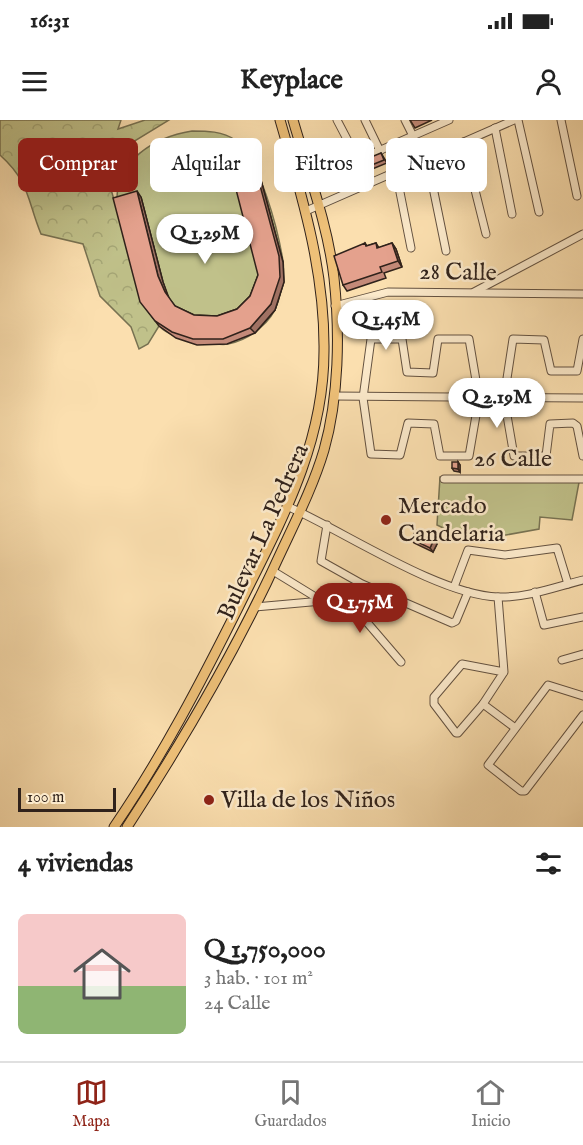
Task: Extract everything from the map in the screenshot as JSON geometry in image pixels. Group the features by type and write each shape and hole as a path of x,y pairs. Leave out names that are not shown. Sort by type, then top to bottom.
{"main road":[{"name":"Bulevar La Pedrera","path":"280,120 285,138"},
{"name":"Bulevar La Pedrera","path":"293,120 298,138"},
{"name":"Bulevar La Pedrera","path":"114,827 191,702 289,507 308,460 322,389 324,351 321,281 300,192"},
{"name":"Bulevar La Pedrera","path":"127,827 200,712 255,607 300,512 324,448 334,396 334,278 314,192"}],"street":[{"path":"337,120 346,138"},
{"path":"365,120 380,151"},
{"path":"405,120 413,136"},
{"path":"374,153 449,120"},
{"path":"472,138 516,120 539,212"},
{"path":"561,120 577,196"},
{"path":"495,128 512,214"},
{"path":"306,211 386,177"},
{"path":"400,192 411,248"},
{"path":"434,192 446,251"},
{"path":"476,192 486,234"},
{"path":"471,293 583,234"},
{"name":"28 Calle","path":"335,306 388,292 583,294"},
{"path":"371,339 402,339 407,372 433,372 438,339 470,339 478,398 470,455 440,456 434,424 406,423 400,454 371,455 363,398 371,339"},
{"path":"582,339 577,371 551,371 544,339 513,339 504,398 514,456 546,456 549,425 573,423 577,426 583,456"},
{"path":"334,396 583,398"},
{"name":"26 Calle","path":"444,479 583,478"},
{"path":"289,507 426,576 468,592 498,597 535,592 583,580"},
{"path":"327,525 322,561 400,602 452,623 456,621 468,592"},
{"path":"454,587 468,550 505,555 557,548 568,584"},
{"path":"273,572 322,601 364,620 401,662"},
{"path":"535,592 544,625 583,617"},
{"path":"498,597 504,672 483,704 458,733 434,704 435,697 461,666 470,664 504,672"},
{"path":"255,607 322,601"},
{"path":"562,660 583,654"},
{"path":"583,696 548,685 487,762 521,791 525,791 583,715"},
{"path":"483,704 514,727"}],"green space":[{"path":"0,120 121,120 118,129 145,120 169,120 138,139 18,138 18,176 0,155"},
{"path":"209,131 231,138 167,138 178,134"},
{"path":"150,146 150,192 262,192 262,184 277,232 283,261 283,276 278,302 271,316 259,329 244,339 228,344 217,344 177,336 163,330 148,312 141,295 117,203 118,192 138,192 138,155"},
{"path":"26,192 112,192 145,307 159,326 148,344 139,349 131,327 100,296 83,244 41,234"},
{"path":"440,477 580,477 572,520 540,517 539,529 506,535 465,531 460,536 437,525"}],"building":[{"path":"381,153 384,160 374,164 374,156"},
{"path":"137,192 158,276 175,306 194,315 217,316 237,309 250,296 258,275 237,192 262,192 279,256 280,277 271,304 250,328 223,339 193,339 172,332 155,321 140,302 113,198"},
{"path":"365,243 366,246 376,243 377,248 392,243 398,261 380,267 382,272 343,285 334,256"},
{"path":"452,462 458,462 458,469 452,468"},
{"path":"416,530 434,539 430,548 411,539"}],"place":[{"name":"Mercado Candelaria","path":"386,520"},
{"name":"Villa de los Niños","path":"209,800"}]}
